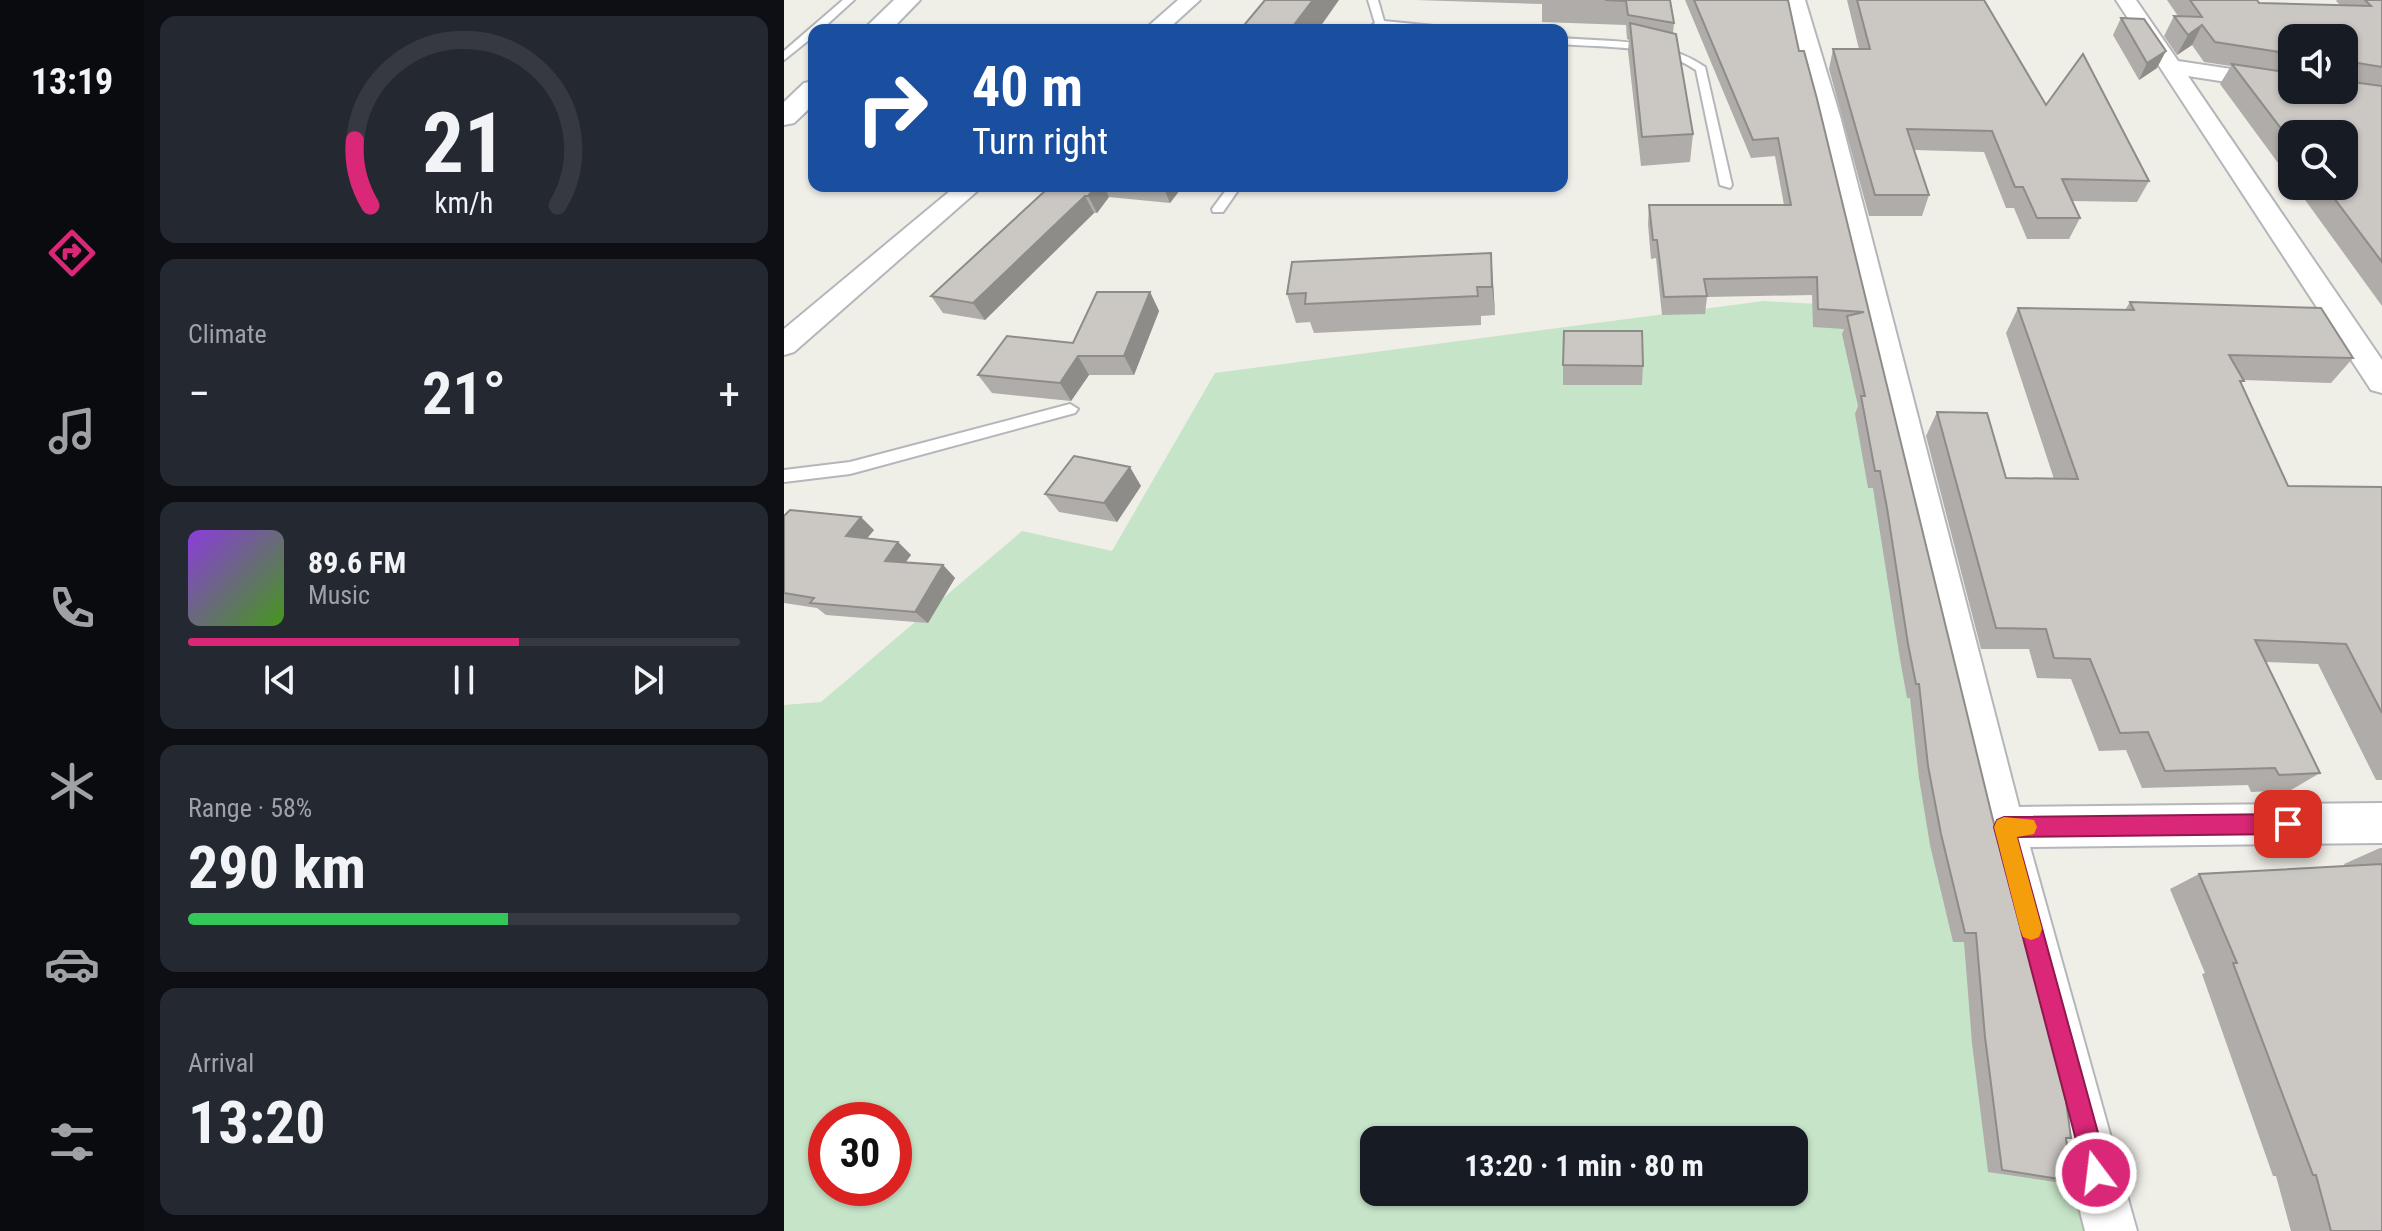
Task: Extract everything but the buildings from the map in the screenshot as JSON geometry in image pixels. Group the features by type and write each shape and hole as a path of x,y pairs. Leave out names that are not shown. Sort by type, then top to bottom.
{"street":[{"path":"882,24 908,0"},
{"path":"1161,24 1190,0"},
{"path":"1795,0 1828,116 2004,827 2111,1231"},
{"path":"2126,0 2379,376"},
{"path":"2171,67 2278,83"},
{"path":"784,117 808,95"},
{"path":"784,345 964,192"},
{"path":"2004,827 2382,823"}],"lane":[{"path":"821,24 849,0"},
{"path":"1373,0 1376,24"},
{"path":"784,57 808,35"},
{"path":"1568,42 1689,57 1701,69 1726,185"},
{"path":"1218,209 1231,192"},
{"path":"784,476 850,468 1070,409"}],"green space":[{"path":"1764,301 1891,308 2018,797 2099,1231 784,1231 784,705 821,702 1022,531 1112,551 1215,373"}],"slow traffic":[{"path":"2027,827 2004,827 2031,929"}],"route":[{"path":"2096,1173 2004,827 2288,824"}]}
